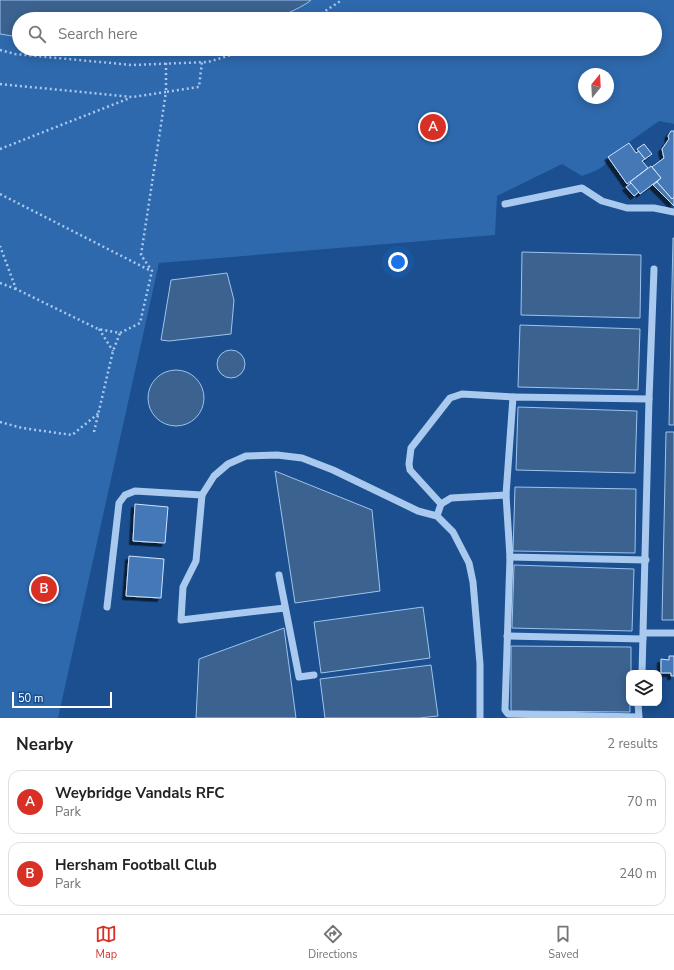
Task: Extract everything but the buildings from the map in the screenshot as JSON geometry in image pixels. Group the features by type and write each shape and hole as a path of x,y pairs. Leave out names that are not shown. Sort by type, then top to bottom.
{"lane":[{"path":"505,204 582,188 602,201 627,208 654,208 674,212"},
{"path":"642,670 654,269"},
{"path":"441,504 410,470 411,448 450,398 455,395 649,400"},
{"path":"513,397 506,495 510,557 505,710 508,714 639,718 638,706"},
{"path":"285,608 181,620 183,587 196,561 202,495 214,476 228,464 246,456 276,455 302,458 333,470 418,511 437,516 453,532 469,563 473,582 480,664 480,718"},
{"path":"107,606 119,503 125,495 136,491 202,495"},
{"path":"437,516 441,504 451,498 506,495"},
{"path":"510,557 646,560"},
{"path":"279,575 299,678 314,675"},
{"path":"507,636 643,636 674,633"}],"path":[{"path":"324,12 342,0"},
{"path":"0,50 12,53"},
{"path":"36,56 132,65 208,62 228,56"},
{"path":"0,149 132,98 199,87 202,62"},
{"path":"0,283 16,289 98,329 120,332 140,323 152,271 141,254 166,92 166,63"},
{"path":"0,84 132,98"},
{"path":"0,194 152,271"},
{"path":"0,246 16,289"},
{"path":"98,329 113,351"},
{"path":"94,432 113,351 120,332"},
{"path":"0,422 22,428 72,435 99,413"}],"shaded area":[{"path":"0,0 311,0 290,12 12,12 12,36 0,34"},
{"path":"311,0 674,0 674,124 659,121 608,157 607,161 602,167 582,176 562,164 497,196 495,235 159,263 58,718 0,718 0,34 12,36 12,56 662,56 662,12 291,12"},
{"path":"673,238 674,425 669,425"},
{"path":"522,252 641,255 640,318 521,315"},
{"path":"227,273 234,300 231,334 169,341 161,340 171,280"},
{"path":"520,325 640,329 638,390 518,387"},
{"path":"231,350 241,354 245,364 241,374 231,378 221,374 217,364 221,354"},
{"path":"176,370 191,375 199,383 204,398 199,413 191,421 176,426 161,421 153,413 148,398 153,383 161,375"},
{"path":"518,407 637,411 635,473 516,470"},
{"path":"666,432 674,432 674,620 662,620"},
{"path":"275,471 372,510 380,591 295,603"},
{"path":"515,487 636,489 635,553 513,551"},
{"path":"514,565 634,569 632,631 512,628"},
{"path":"423,607 430,658 321,673 314,622"},
{"path":"284,628 296,718 196,718 199,659"},
{"path":"511,646 631,647 631,670 626,670 626,706 630,706 630,712 511,711"},
{"path":"431,665 438,716 419,718 325,718 320,679"}],"place":[{"name":"Weybridge Vandals RFC","path":"433,127"},
{"name":"Hersham Football Club","path":"44,589"}]}
